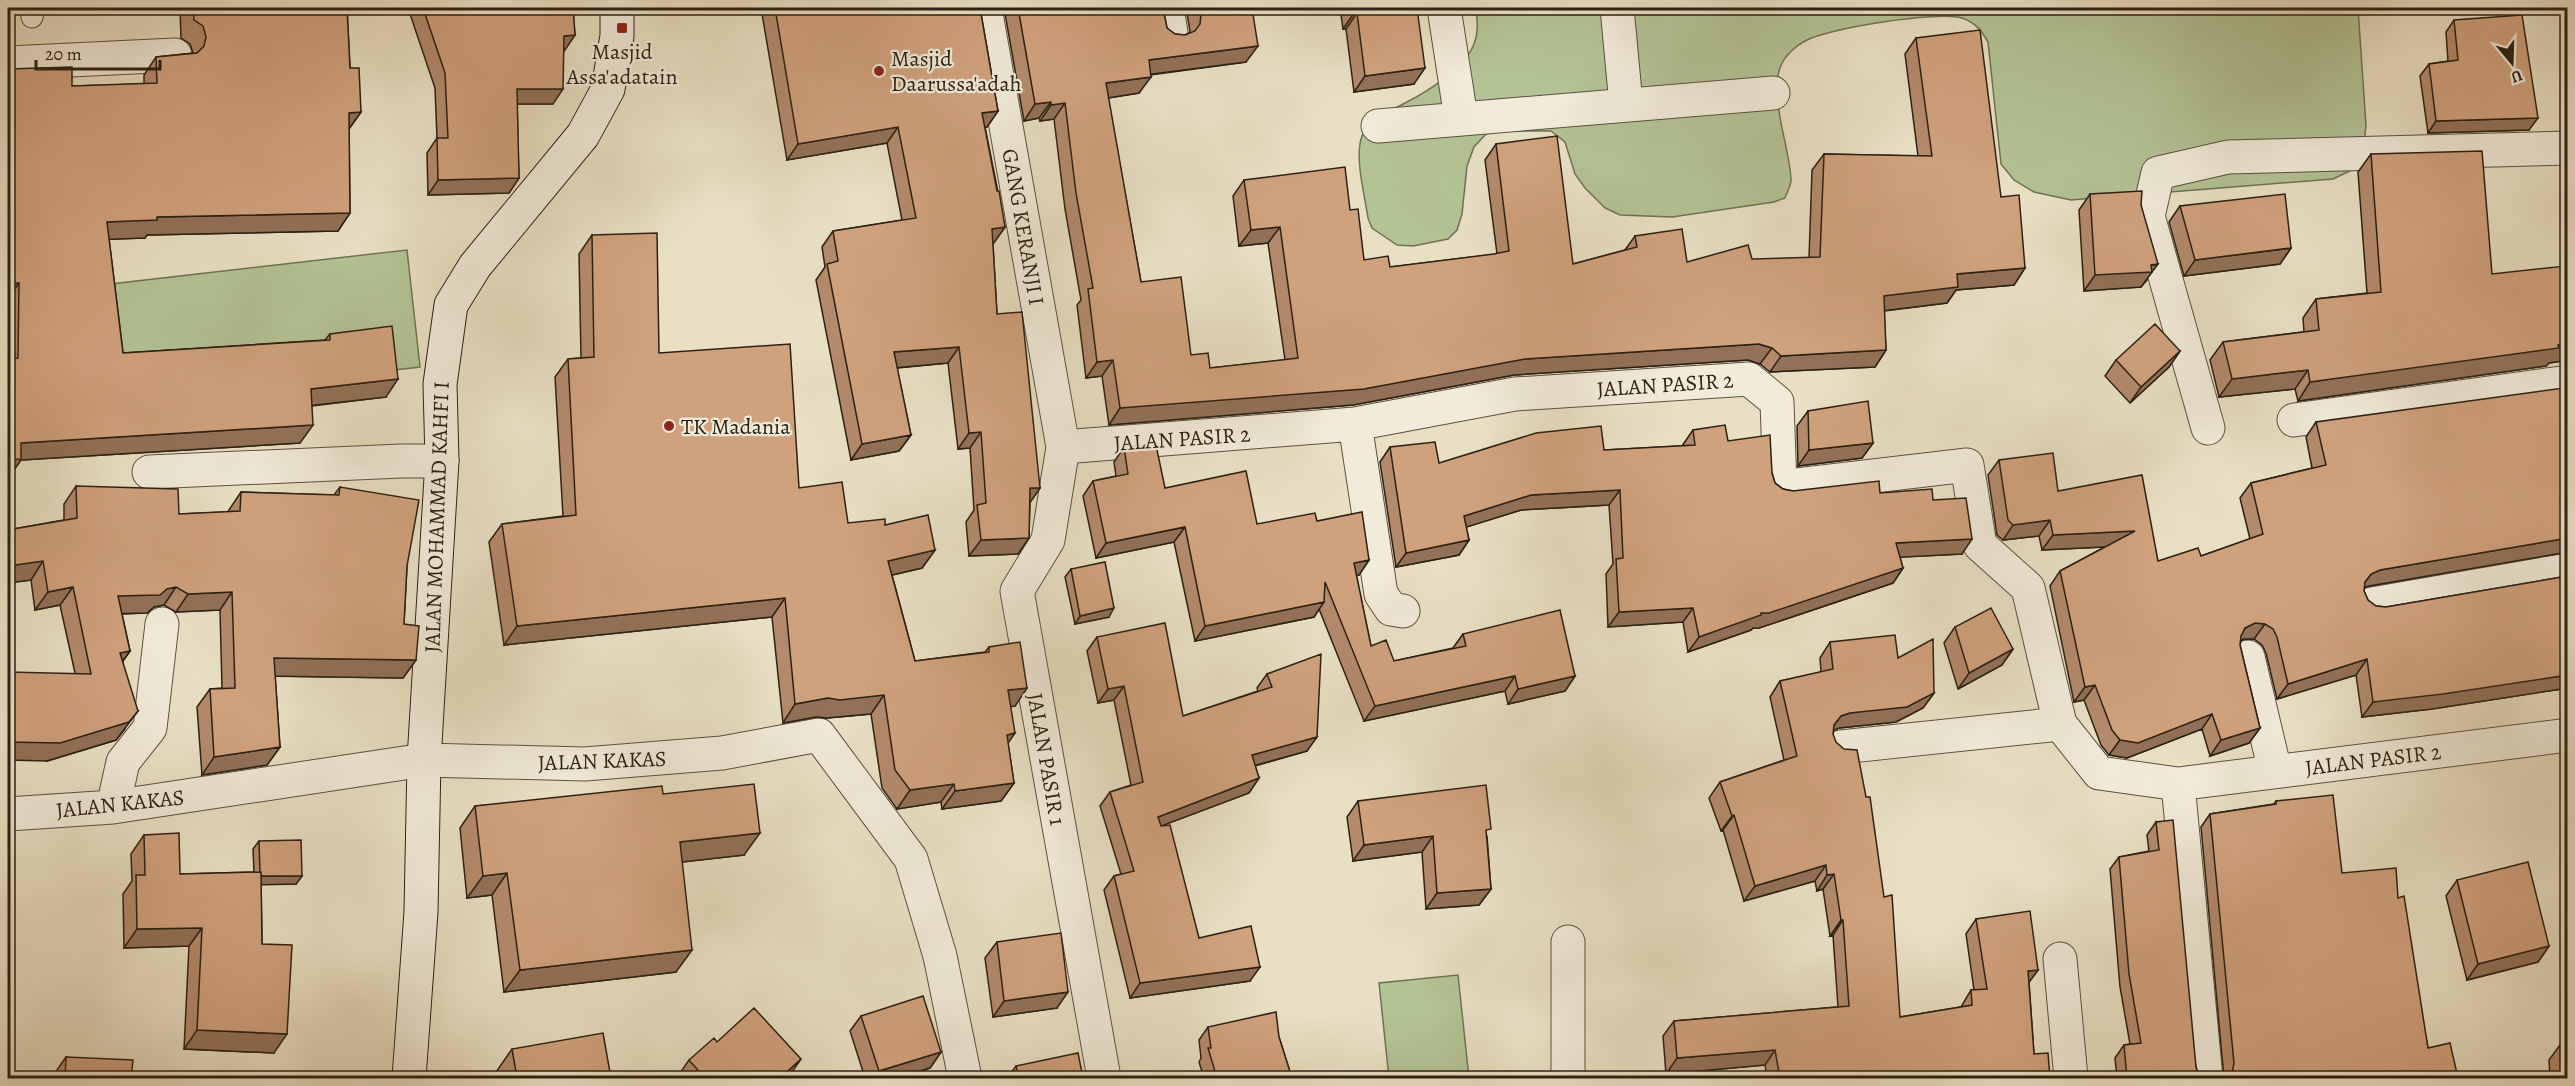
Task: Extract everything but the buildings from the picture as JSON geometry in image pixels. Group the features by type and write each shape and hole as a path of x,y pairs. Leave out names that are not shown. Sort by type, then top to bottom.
{"street":[{"name":"JALAN MOHAMMAD KAHFI I","path":"409,1078 421,912 424,760 442,461 440,384 451,305 475,266 583,135 608,89 617,36 616,8"},
{"name":"GANG KERANJI I","path":"985,8 1063,447"},
{"path":"1444,8 1461,118"},
{"path":"1617,8 1626,104"},
{"path":"8,63 176,55"},
{"path":"1378,126 1773,93"},
{"path":"2208,428 2148,216 2158,173 2229,157 2568,148"},
{"name":"JALAN PASIR 2","path":"1063,447 1356,424 1515,394 1749,379 1777,402 1780,488 1967,465 1980,545 2028,588 2060,724 2099,773 2178,784 2568,735"},
{"path":"2294,420 2568,382"},
{"path":"1356,424 1381,594 1391,609 1403,611"},
{"name":"JALAN PASIR 1","path":"1063,447 1048,540 1017,591 1104,1078"},
{"path":"149,472 442,461"},
{"path":"2372,604 2568,570"},
{"path":"113,807 123,762 150,728 162,624"},
{"path":"2248,657 2275,771"},
{"path":"1841,747 2060,724"},
{"name":"JALAN KAKAS","path":"8,814 113,807 424,760 585,764 722,753 819,735 910,859 940,956 965,1078"},
{"path":"2178,784 2206,1078"},
{"path":"1568,942 1568,1078"},
{"path":"2060,958 2071,1078"}],"green space":[{"path":"1476,8 2358,8 2366,126 2363,150 2354,169 2333,179 2071,200 2034,192 2014,180 2001,164 1988,42 1983,34 1975,25 1962,18 1949,16 1908,19 1858,26 1817,36 1799,45 1784,60 1778,75 1777,89 1791,180 1785,198 1774,202 1672,217 1620,215 1605,208 1585,188 1575,174 1565,142 1551,131 1500,131 1486,134 1474,147 1467,166 1462,214 1457,230 1448,239 1413,246 1397,245 1372,228 1368,218 1359,155 1362,136 1374,120 1434,86 1463,62 1476,40"},
{"path":"407,250 420,367 115,402 102,285"},
{"path":"1458,975 1469,1078 1389,1078 1379,983"}],"place":[{"name":"Masjid Assa'adatain","path":"622,28"},
{"name":"Masjid Daarussa'adah","path":"879,71"},
{"name":"TK Madania","path":"669,426"}]}
